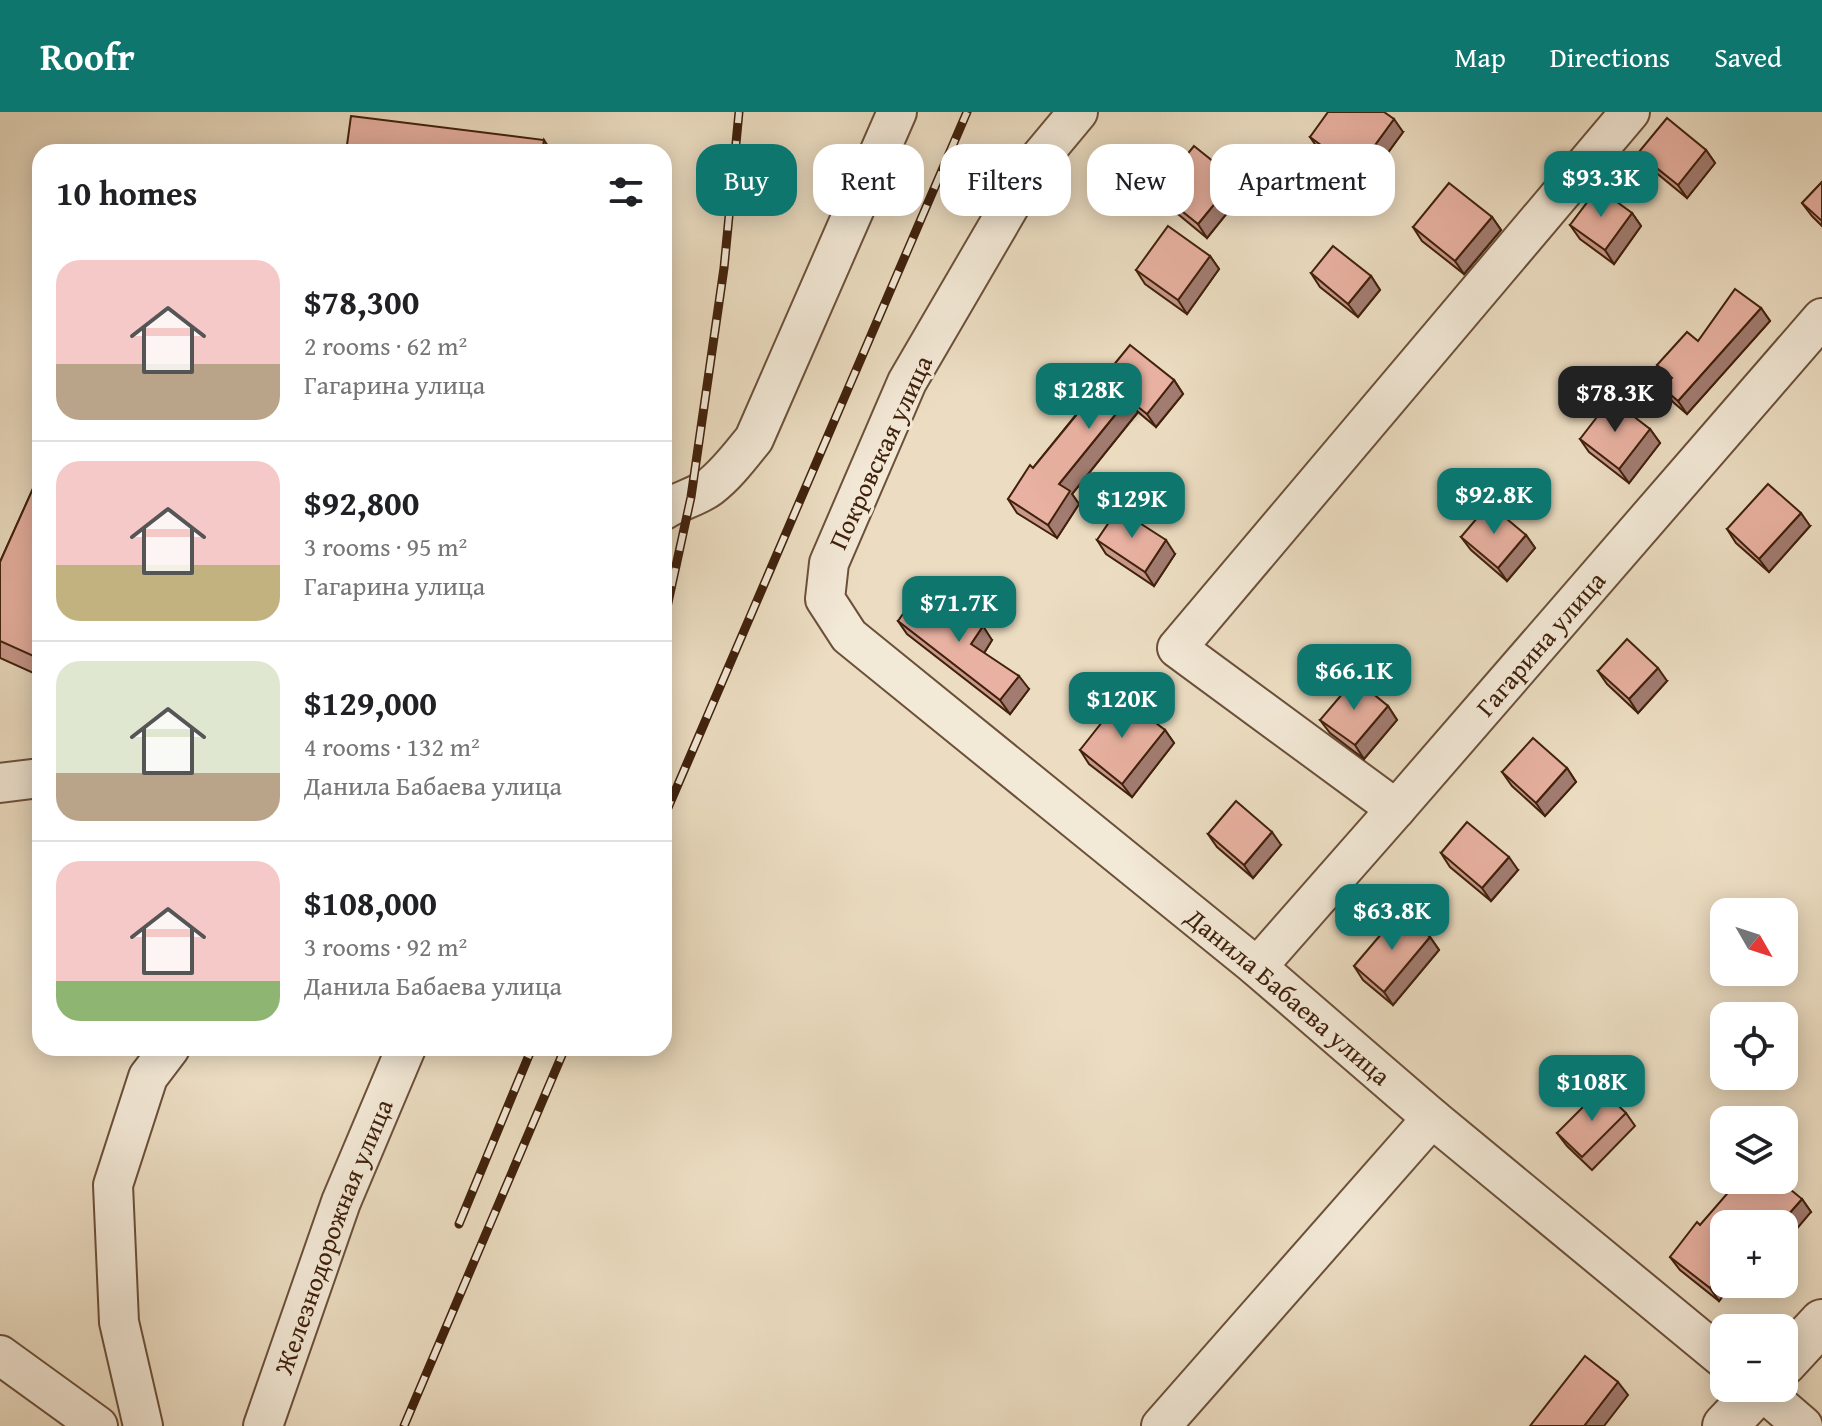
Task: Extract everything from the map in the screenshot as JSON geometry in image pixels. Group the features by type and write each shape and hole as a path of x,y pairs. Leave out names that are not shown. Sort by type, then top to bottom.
{"street":[{"path":"672,505 709,488 754,439 897,112"},
{"name":"Покровская улица","path":"849,636 825,599 829,563 907,382 1033,166 1078,112"},
{"path":"1396,809 1177,648 1630,112"},
{"name":"Гагарина улица","path":"1257,967 1822,318"},
{"name":"Данила Бабаева улица","path":"849,636 1257,967 1432,1118 1710,1347"},
{"path":"0,783 32,779"},
{"path":"143,1426 119,1322 113,1185 148,1077 164,1056"},
{"name":"Железнодорожная улица","path":"263,1426 341,1202 403,1056"},
{"path":"1161,1426 1432,1118"},
{"path":"1798,1348 1822,1322"},
{"path":"0,1355 98,1426"},
{"path":"1725,1426 1747,1402"},
{"path":"1776,1402 1803,1426"}],"building":[{"path":"1328,112 1384,112 1394,119 1376,144 1319,144 1310,137"},
{"path":"351,116 544,140 543,144 347,144"},
{"path":"1667,118 1706,150 1678,185 1638,153"},
{"path":"1194,146 1210,159 1210,209 1198,224 1188,216 1194,216"},
{"path":"1822,182 1822,221 1802,203"},
{"path":"1449,183 1492,217 1455,261 1413,227"},
{"path":"1598,188 1632,213 1605,250 1570,225"},
{"path":"1168,226 1210,256 1178,300 1136,270"},
{"path":"1333,246 1371,276 1348,304 1311,273"},
{"path":"1735,289 1761,308 1678,401 1664,389 1672,378 1657,365 1687,332 1698,341"},
{"path":"1130,345 1174,380 1147,414 1128,399 1059,484 1070,491 1048,525 1008,499 1030,465 1033,468"},
{"path":"1611,399 1650,429 1619,469 1580,439"},
{"path":"1768,484 1801,513 1759,559 1727,529"},
{"path":"32,491 32,655 0,641 0,562"},
{"path":"1489,504 1526,535 1498,568 1461,537"},
{"path":"1118,509 1166,540 1145,572 1097,540"},
{"path":"943,596 983,626 971,644 1019,676 1000,700 898,621 910,604 927,616"},
{"path":"1627,639 1658,668 1629,699 1598,671"},
{"path":"1355,679 1388,706 1355,745 1320,720"},
{"path":"1122,697 1165,730 1122,784 1080,750"},
{"path":"1533,738 1567,768 1536,803 1502,772"},
{"path":"1236,801 1272,832 1244,865 1208,834"},
{"path":"1467,822 1509,857 1482,888 1441,853"},
{"path":"1400,912 1430,937 1384,992 1354,966"},
{"path":"1601,1089 1626,1113 1582,1157 1557,1133"},
{"path":"1727,1194 1796,1194 1802,1199 1792,1210 1713,1210"},
{"path":"1710,1213 1710,1288 1670,1257 1697,1222 1700,1225"},
{"path":"1585,1356 1618,1382 1584,1426 1530,1426"}],"railway":[{"path":"672,584 691,497 724,268 739,112"},
{"path":"672,798 967,112"},
{"path":"459,1224 529,1056"},
{"path":"404,1426 562,1056"}]}
